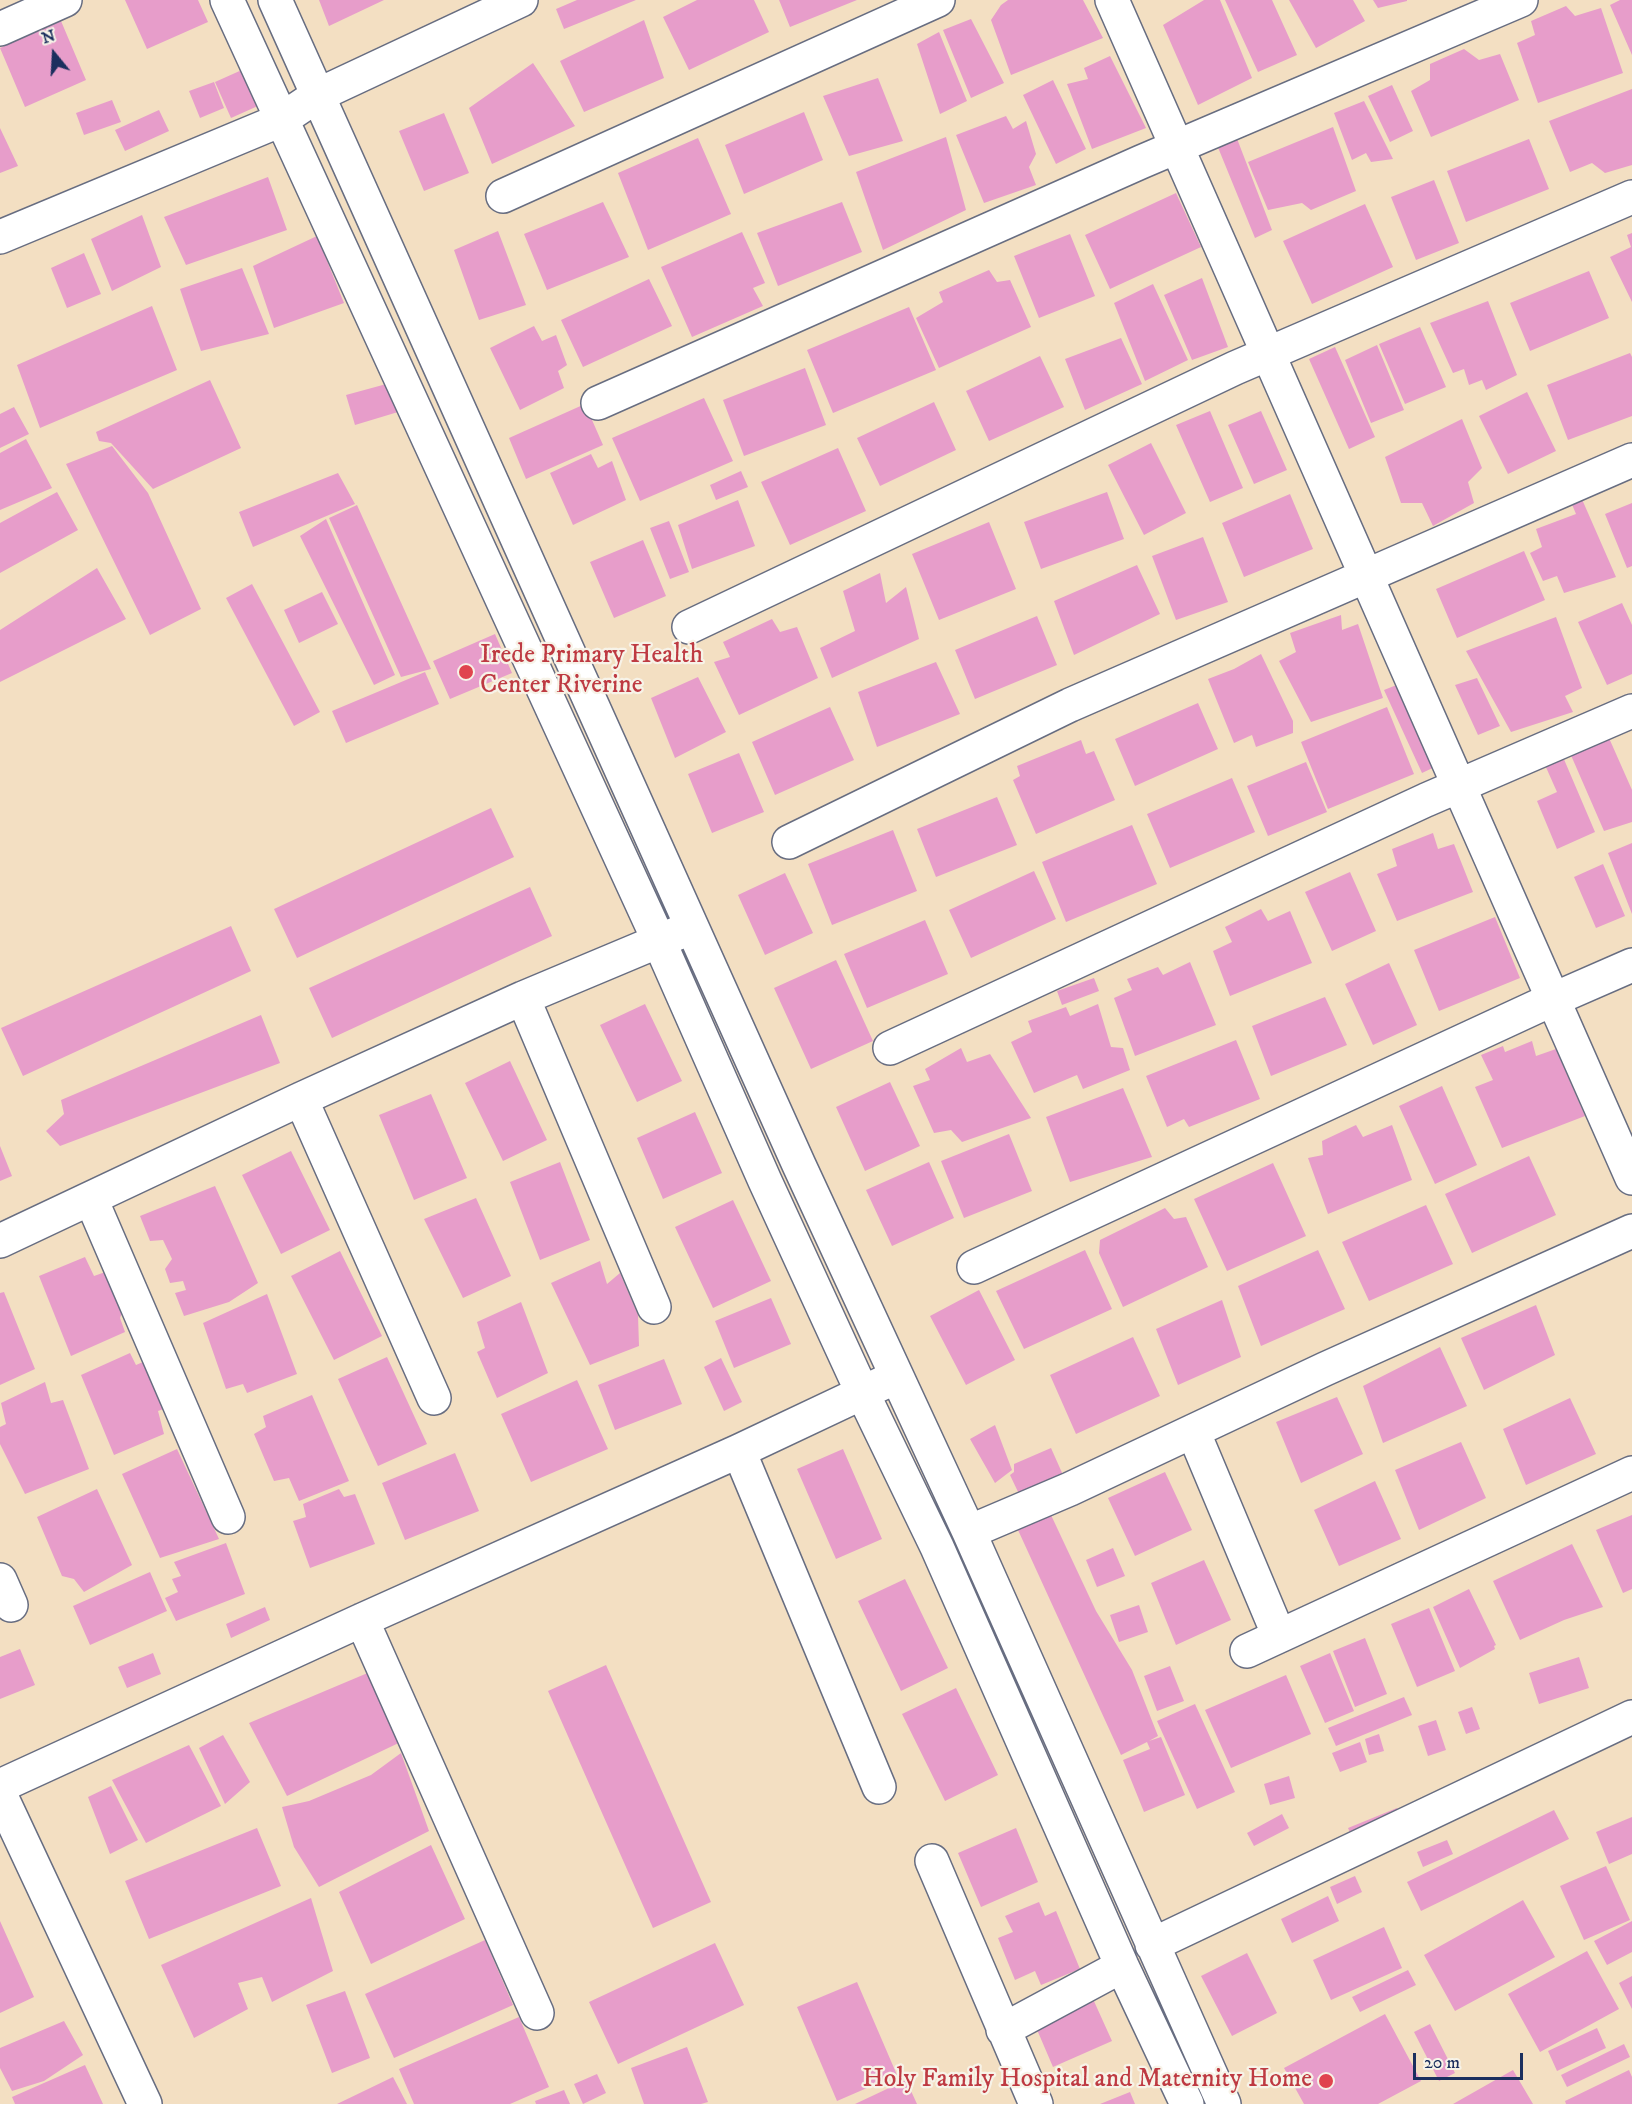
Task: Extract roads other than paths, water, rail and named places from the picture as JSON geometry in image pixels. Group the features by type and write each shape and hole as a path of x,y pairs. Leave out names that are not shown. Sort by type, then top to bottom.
{"street":[{"path":"0,29 65,0"},
{"path":"227,0 659,940 765,1181 863,1394 937,1547 1122,1966 1188,2104"},
{"path":"275,0 694,927 799,1165 969,1532 1224,2104"},
{"path":"0,237 281,120 318,95 521,0"},
{"path":"503,196 938,0"},
{"path":"1112,0 1632,1178"},
{"path":"598,403 1176,147 1521,0"},
{"path":"689,627 1268,354 1632,197"},
{"path":"789,842 1070,705 1632,460"},
{"path":"890,1048 1458,786 1632,711"},
{"path":"0,1241 301,1099 523,998 694,927"},
{"path":"974,1267 1552,999 1632,965"},
{"path":"523,998 654,1307"},
{"path":"301,1099 434,1398"},
{"path":"765,1181 799,1165"},
{"path":"91,1199 228,1517"},
{"path":"969,1532 1070,1489 1325,1369 1632,1232"},
{"path":"0,1786 739,1451 896,1377"},
{"path":"1193,1431 1279,1636"},
{"path":"739,1451 879,1787"},
{"path":"1246,1652 1632,1473"},
{"path":"362,1620 537,2013"},
{"path":"1152,1945 1632,1717"},
{"path":"0,1794 145,2104"},
{"path":"932,1861 1036,2104"},
{"path":"1003,2030 1122,1966"},
{"path":"1150,2025 1181,2007"}],"place":[{"name":"Irede Primary Health Center Riverine","path":"466,672"},
{"name":"Holy Family Hospital and Maternity Home","path":"1326,2081"}]}
